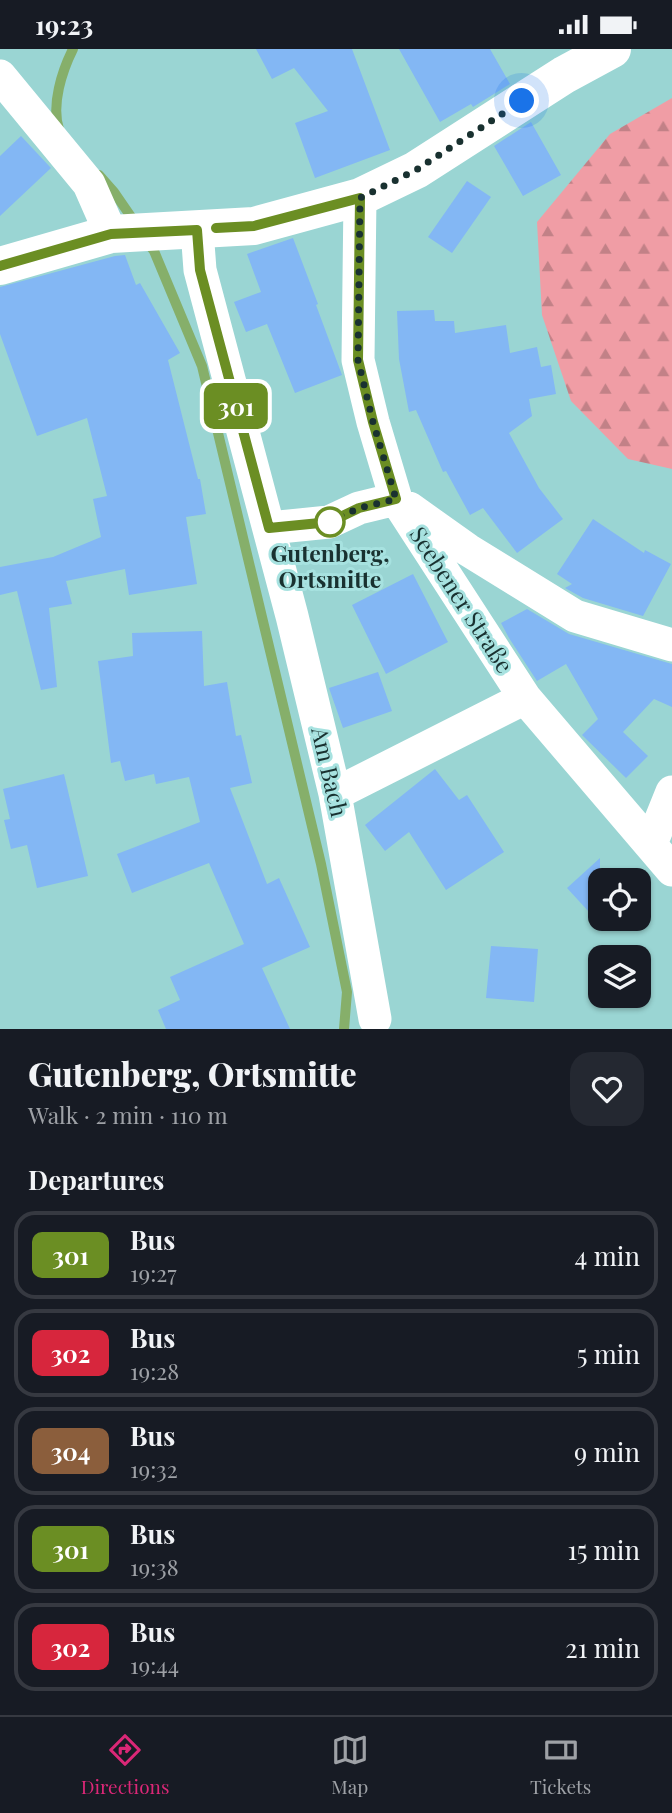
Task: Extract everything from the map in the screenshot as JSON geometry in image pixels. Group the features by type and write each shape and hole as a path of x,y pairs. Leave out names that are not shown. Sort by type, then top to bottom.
{"street":[{"path":"0,266 122,233 254,226 360,198 416,170 565,62 612,49"},
{"path":"0,76 89,184 122,233"},
{"name":"Seebener Straße","path":"360,198 358,360 396,499 525,698 672,870"},
{"name":"Am Bach","path":"185,230 200,270 269,528 335,794 375,1020"},
{"path":"269,528 330,522 359,508 396,499 468,550 575,616 672,645"},
{"path":"335,794 525,698"},
{"path":"651,843 672,792"}],"green space":[{"path":"672,98 672,469 628,459 571,401 542,315 537,222 610,134"}],"building":[{"path":"256,49 352,49 390,150 315,178 295,123 328,111 294,68 272,79"},
{"path":"399,49 490,49 510,84 473,107 471,104 440,122"},
{"path":"531,122 561,175 523,196 494,146"},
{"path":"21,136 51,168 0,216 0,156"},
{"path":"467,181 491,197 452,253 428,237"},
{"path":"293,238 342,375 295,393 267,324 246,332 234,302 261,292 247,254"},
{"path":"125,255 136,285 140,283 180,353 168,360 200,479 206,514 186,517 197,584 129,595 125,569 66,581 72,604 49,608 57,687 41,690 17,591 0,595 0,567 53,557 101,537 93,499 107,496 87,418 37,436 0,334 0,287"},
{"path":"434,310 435,321 454,321 455,333 506,325 510,353 537,347 541,367 551,365 556,394 529,399 532,416 509,433 539,488 563,519 517,553 483,508 470,515 446,471 443,472 416,410 409,412 399,359 397,311"},
{"path":"593,519 644,553 645,550 671,564 643,616 583,598 565,588 572,584 557,574"},
{"path":"413,574 448,642 386,674 352,605"},
{"path":"527,609 569,634 672,664 672,707 654,699 623,732 648,756 626,778 582,735 598,719 566,664 537,681 509,638 501,623"},
{"path":"202,631 204,686 227,682 236,736 241,735 252,783 230,788 267,884 279,878 310,947 262,968 290,1029 166,1029 158,1010 180,1000 170,977 244,944 209,863 132,893 117,854 200,822 189,777 156,784 154,774 125,781 120,761 111,763 98,661 133,656 132,633"},
{"path":"378,672 392,711 343,728 329,688"},
{"path":"435,769 459,800 467,795 504,852 446,890 409,832 385,851 365,825"},
{"path":"64,774 88,876 37,888 27,845 11,849 4,820 10,819 3,789"},
{"path":"600,858 600,868 589,868"},
{"path":"588,869 588,911 567,888"},
{"path":"491,946 538,949 534,1002 486,998"}],"waterway":[{"path":"59,129 57,99 65,67 73,49"},
{"path":"99,175 136,224"},
{"path":"148,243 154,251 202,366 321,864 347,992 344,1029"}],"bus line":[{"name":"301","path":"0,266 111,234 197,230 200,270 269,528 330,522 359,508 396,499 358,360 360,198 254,226 216,228"}],"place":[{"name":"Gutenberg, Ortsmitte","path":"330,522"}],"route":[{"path":"330,522 359,508 396,499 358,360 360,198 416,170 522,101"}]}
